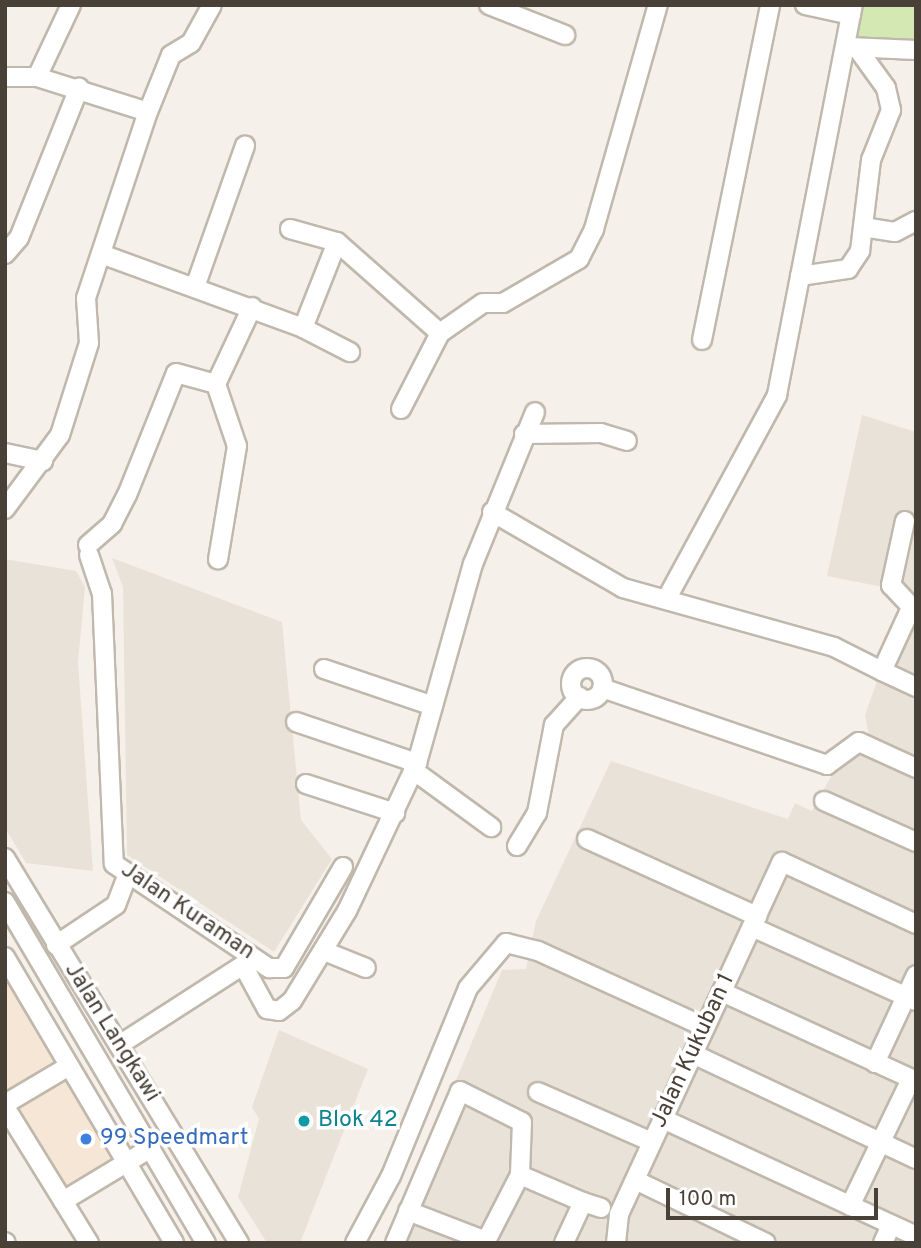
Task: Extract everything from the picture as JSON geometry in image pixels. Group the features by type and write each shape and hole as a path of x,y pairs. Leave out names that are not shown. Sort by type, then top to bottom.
{"street":[{"path":"37,76 71,5"},
{"path":"5,509 60,435 89,343 86,298 104,255 148,112 171,55 191,43 212,5"},
{"path":"489,5 565,35"},
{"path":"401,409 440,333 482,303 503,303 579,259 594,229 658,5"},
{"path":"702,340 770,5"},
{"path":"667,598 777,395 800,276 851,47 852,10 805,5"},
{"path":"851,47 916,50"},
{"path":"800,276 848,269 860,251 871,160 891,110 886,88 851,47"},
{"path":"5,77 37,76 148,112"},
{"path":"5,254 19,238 79,88"},
{"path":"195,287 245,146"},
{"path":"863,228 895,232 916,221"},
{"path":"290,229 337,242 440,333"},
{"path":"303,328 337,242"},
{"path":"104,255 252,307 303,328 350,352"},
{"path":"218,559 237,446 216,384 252,307"},
{"name":"Jalan Kuraman","path":"216,384 176,373 127,495 111,524 88,550 102,594 114,864 249,963 284,968 343,867"},
{"path":"119,1045 249,963 267,1009 279,1011 324,951 395,813 415,766 492,512 535,411"},
{"path":"524,434 601,433 626,441"},
{"path":"5,453 43,461"},
{"path":"492,512 624,588 834,647 916,687"},
{"path":"883,671 913,611 891,585 905,521"},
{"path":"324,669 433,706"},
{"path":"579,697 572,680 582,669 596,670 602,688"},
{"path":"579,697 593,698 602,688"},
{"path":"602,688 827,765 859,742 916,768"},
{"path":"517,846 537,813 554,725 579,697"},
{"path":"296,722 415,766 491,827"},
{"path":"306,784 395,813"},
{"path":"824,801 916,842"},
{"path":"587,839 911,998"},
{"name":"Jalan Langkawi","path":"5,858 239,1243"},
{"name":"Jalan Kukuban 1","path":"616,1243 619,1214 782,862 916,923"},
{"path":"57,945 116,905 127,876"},
{"name":"Jalan Langkawi","path":"5,902 206,1243"},
{"path":"318,913 340,924"},
{"path":"355,1243 391,1175 468,988 506,943 538,951 705,1027"},
{"path":"324,951 366,968"},
{"path":"5,957 174,1243"},
{"path":"875,1063 911,998 916,975"},
{"path":"722,992 913,1080 850,1206"},
{"path":"693,1054 916,1159"},
{"path":"69,1066 5,1105 89,1243"},
{"path":"395,1243 408,1211 460,1091 522,1122 520,1175 485,1242 408,1211"},
{"path":"538,1092 652,1142"},
{"path":"663,1119 916,1236"},
{"path":"63,1201 151,1148"},
{"path":"520,1175 601,1208"},
{"path":"635,1180 766,1243"},
{"path":"564,1243 583,1202"},
{"path":"883,1243 891,1225"}],"shaded area":[{"path":"862,415 916,432 916,1243 388,1243 502,970 526,969 536,921 611,761 788,819 795,803 812,811 835,769 869,737 865,715 903,608 888,588 827,576"},
{"path":"112,558 282,622 301,820 332,859 274,952 127,855 123,587"},
{"path":"5,559 76,571 85,587 78,662 93,871 26,863 5,828"},
{"path":"5,968 120,1162 65,1196 5,1101"},
{"path":"279,1030 368,1069 300,1243 267,1243 238,1197 259,1119 252,1107"}],"green space":[{"path":"860,5 916,5 916,44 854,40"}],"place":[{"name":"Blok 42","path":"304,1121"},
{"name":"99 Speedmart","path":"86,1139"}]}
